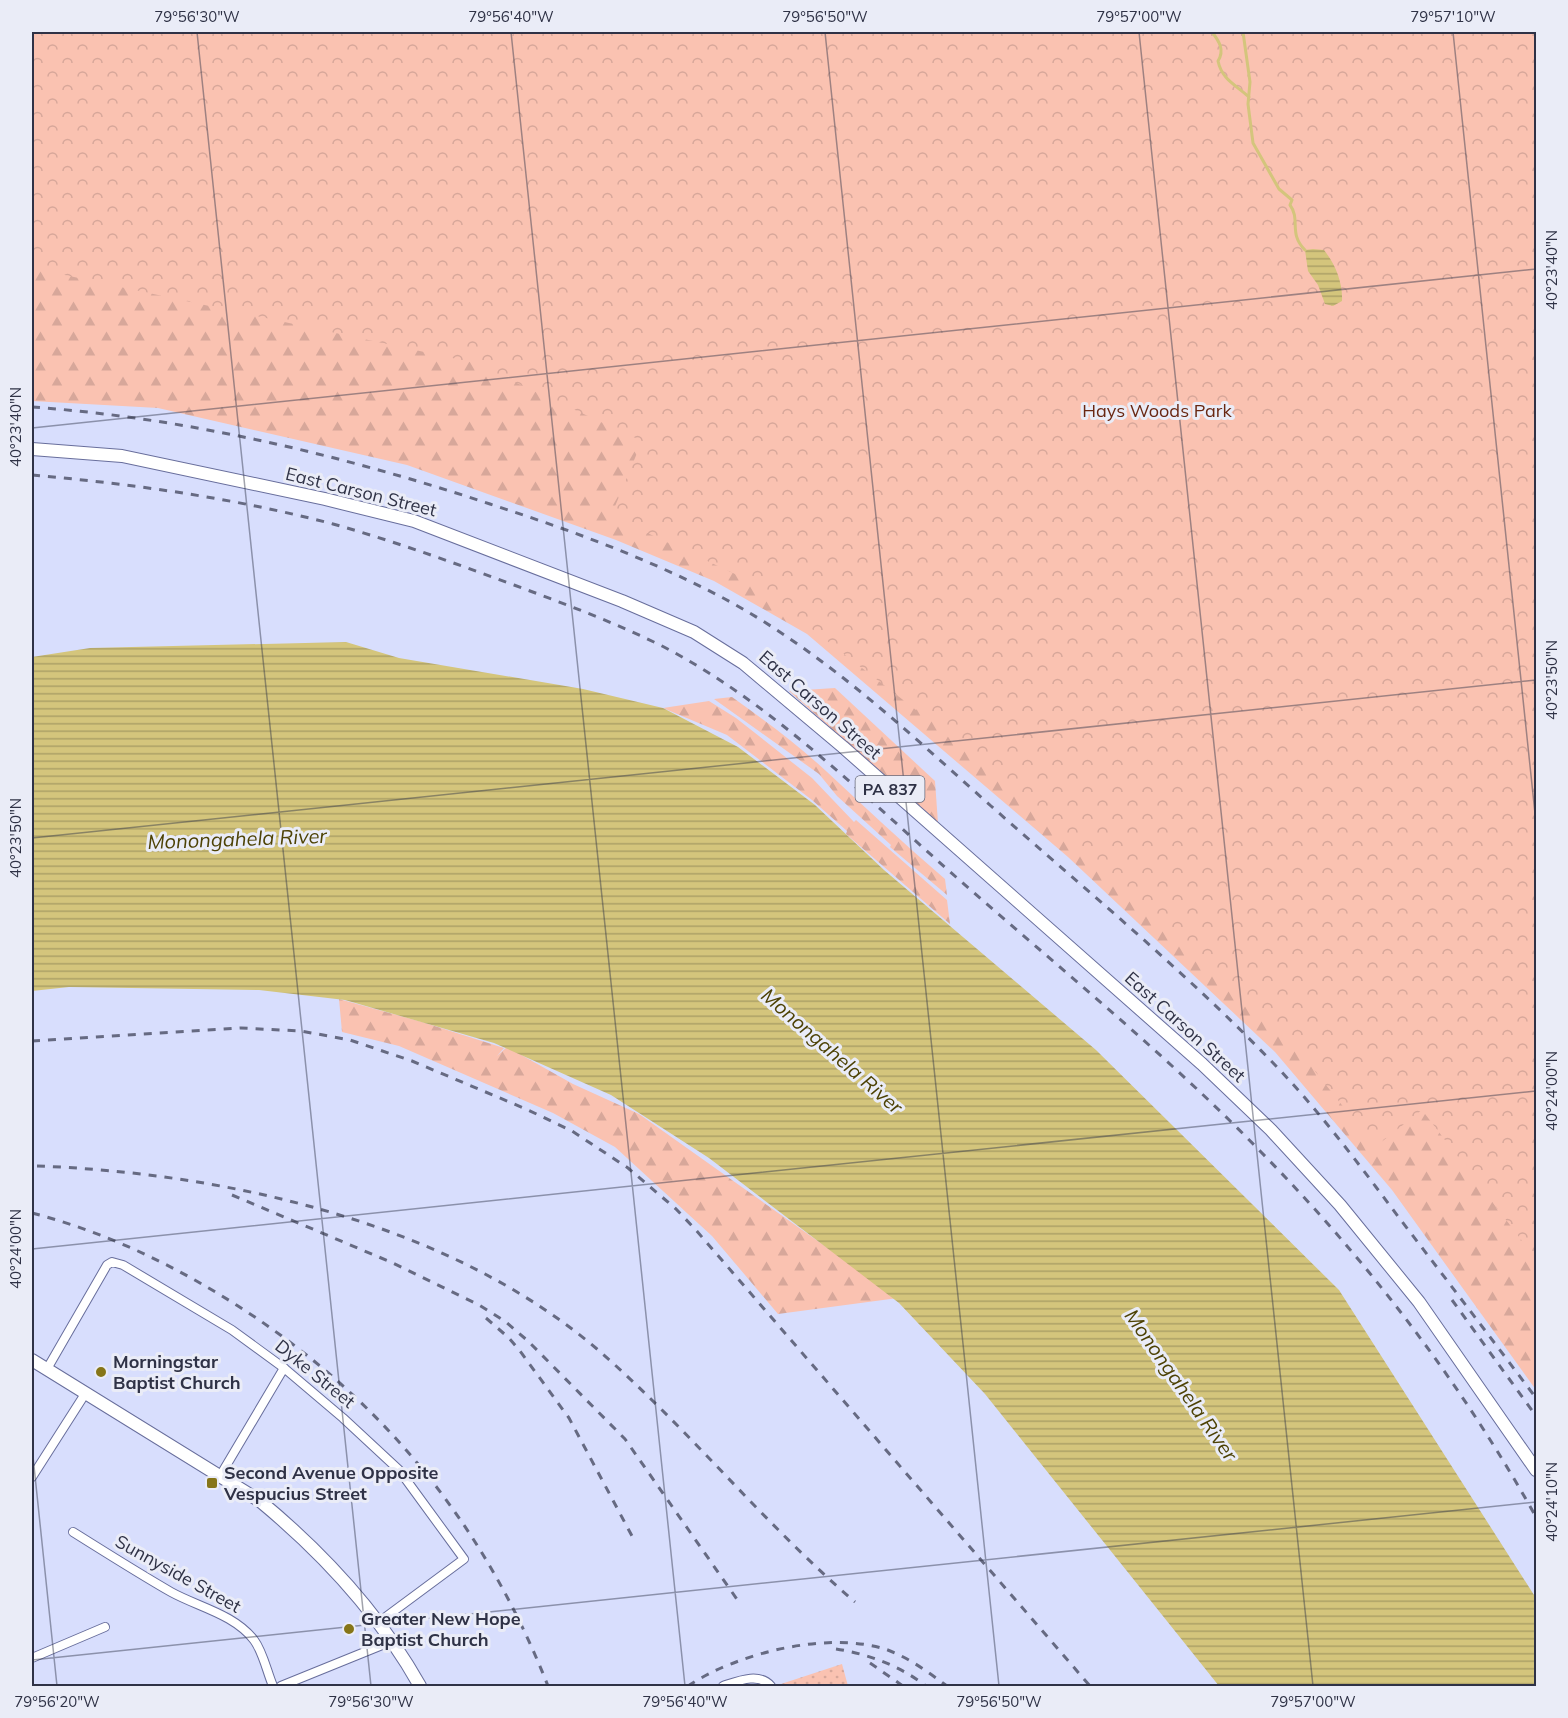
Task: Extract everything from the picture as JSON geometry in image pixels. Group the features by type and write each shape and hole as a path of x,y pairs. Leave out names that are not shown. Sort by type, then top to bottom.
{"main road":[{"name":"East Carson Street","path":"32,449 122,456 325,499 414,521 622,601 694,632 742,663 834,740 1202,1065 1271,1130 1340,1205 1419,1302 1486,1395 1536,1470"},
{"path":"32,1360 260,1501 309,1543 339,1573 379,1622 420,1686"}],"street":[{"name":"Dyke Street","path":"47,1369 107,1265 112,1262 123,1265 232,1330 284,1368 344,1418 399,1470 464,1559 379,1622"},
{"path":"220,1476 284,1368"},
{"path":"32,1477 85,1394"},
{"name":"Sunnyside Street","path":"73,1532 172,1593 228,1618 253,1639 273,1686"},
{"path":"32,1658 105,1627"},
{"path":"281,1686 392,1641"},
{"path":"723,1686 752,1678 760,1679 771,1686"}],"green space":[{"path":"32,32 1536,983 1536,1390 1392,1190 1275,1052 1068,857 807,634 714,581 616,540 407,465 158,408 32,401"},
{"name":"Hays Woods Park","path":"32,32 1536,32 1536,1259 1422,1110 1375,1147 1311,1066 1314,1061 1041,820 1044,816 946,735 948,732 919,707 916,710 750,581 611,516 642,441 471,362 32,268"},
{"path":"835,688 935,781 938,823 789,691"},
{"path":"732,697 804,751 945,879 947,895 890,847 891,845 837,796 819,774 714,699"},
{"path":"709,701 736,718 812,778 854,822 856,820 947,900 950,924 846,834 847,831 812,800 727,735 663,708"},
{"path":"339,999 504,1048 497,1056 507,1047 573,1084 639,1114 898,1298 778,1314 712,1236 615,1147 553,1113 399,1046 342,1032"},
{"path":"842,1664 848,1686 778,1686 778,1685"}],"water":[{"path":"1305,250 1324,250 1338,274 1342,301 1333,306 1325,304 1318,285 1308,271"},
{"name":"Monongahela River","path":"346,642 399,658 583,689 663,708 738,747 815,805 884,870 1096,1050 1339,1290 1534,1595 1536,1601 1536,1686 1219,1686 985,1394 899,1303 709,1158 611,1095 494,1043 345,1000 259,990 69,987 32,991 32,657 90,648"}],"waterway":[{"path":"1212,32 1220,46 1221,53 1218,61 1220,68 1230,82 1249,97"},
{"path":"1243,32 1250,82 1248,104 1253,143 1279,189 1292,200 1290,205 1295,216 1297,238 1305,250"}],"railway":[{"path":"32,407 148,420 264,441 434,486 609,546 697,584 762,620 831,668 896,722 1136,933 1276,1066 1340,1141 1536,1398"},
{"path":"32,475 221,499 333,524 379,538 514,585 627,630 664,647 743,696 816,753 1111,1011 1188,1080 1261,1152 1339,1236 1411,1326 1477,1419 1536,1517"},
{"path":"32,1041 241,1028 301,1031 350,1040 412,1061 572,1131 628,1168 676,1209 695,1229 1090,1686"},
{"path":"37,1166 110,1171 184,1180 259,1194 333,1213 405,1238 474,1268 538,1305 597,1349 663,1411 821,1572 855,1602"},
{"path":"232,1195 393,1263 479,1305 506,1322 528,1341 625,1439 741,1605"},
{"path":"32,1213 112,1240 189,1277 238,1306 290,1342 339,1382 383,1425 424,1471 460,1520 493,1572 523,1628 548,1686"},
{"path":"1452,1300 1536,1416"},
{"path":"486,1318 520,1351 569,1418 632,1536"},
{"path":"688,1686 708,1674 757,1655 783,1648 837,1643 862,1644 893,1652 918,1665 947,1686"},
{"path":"836,1649 884,1662 906,1672 926,1686"},
{"path":"870,1663 903,1686"}],"place":[{"name":"Morningstar Baptist Church","path":"101,1372"},
{"name":"Second Avenue Opposite Vespucius Street","path":"212,1483"},
{"name":"Greater New Hope Baptist Church","path":"349,1629"}]}
